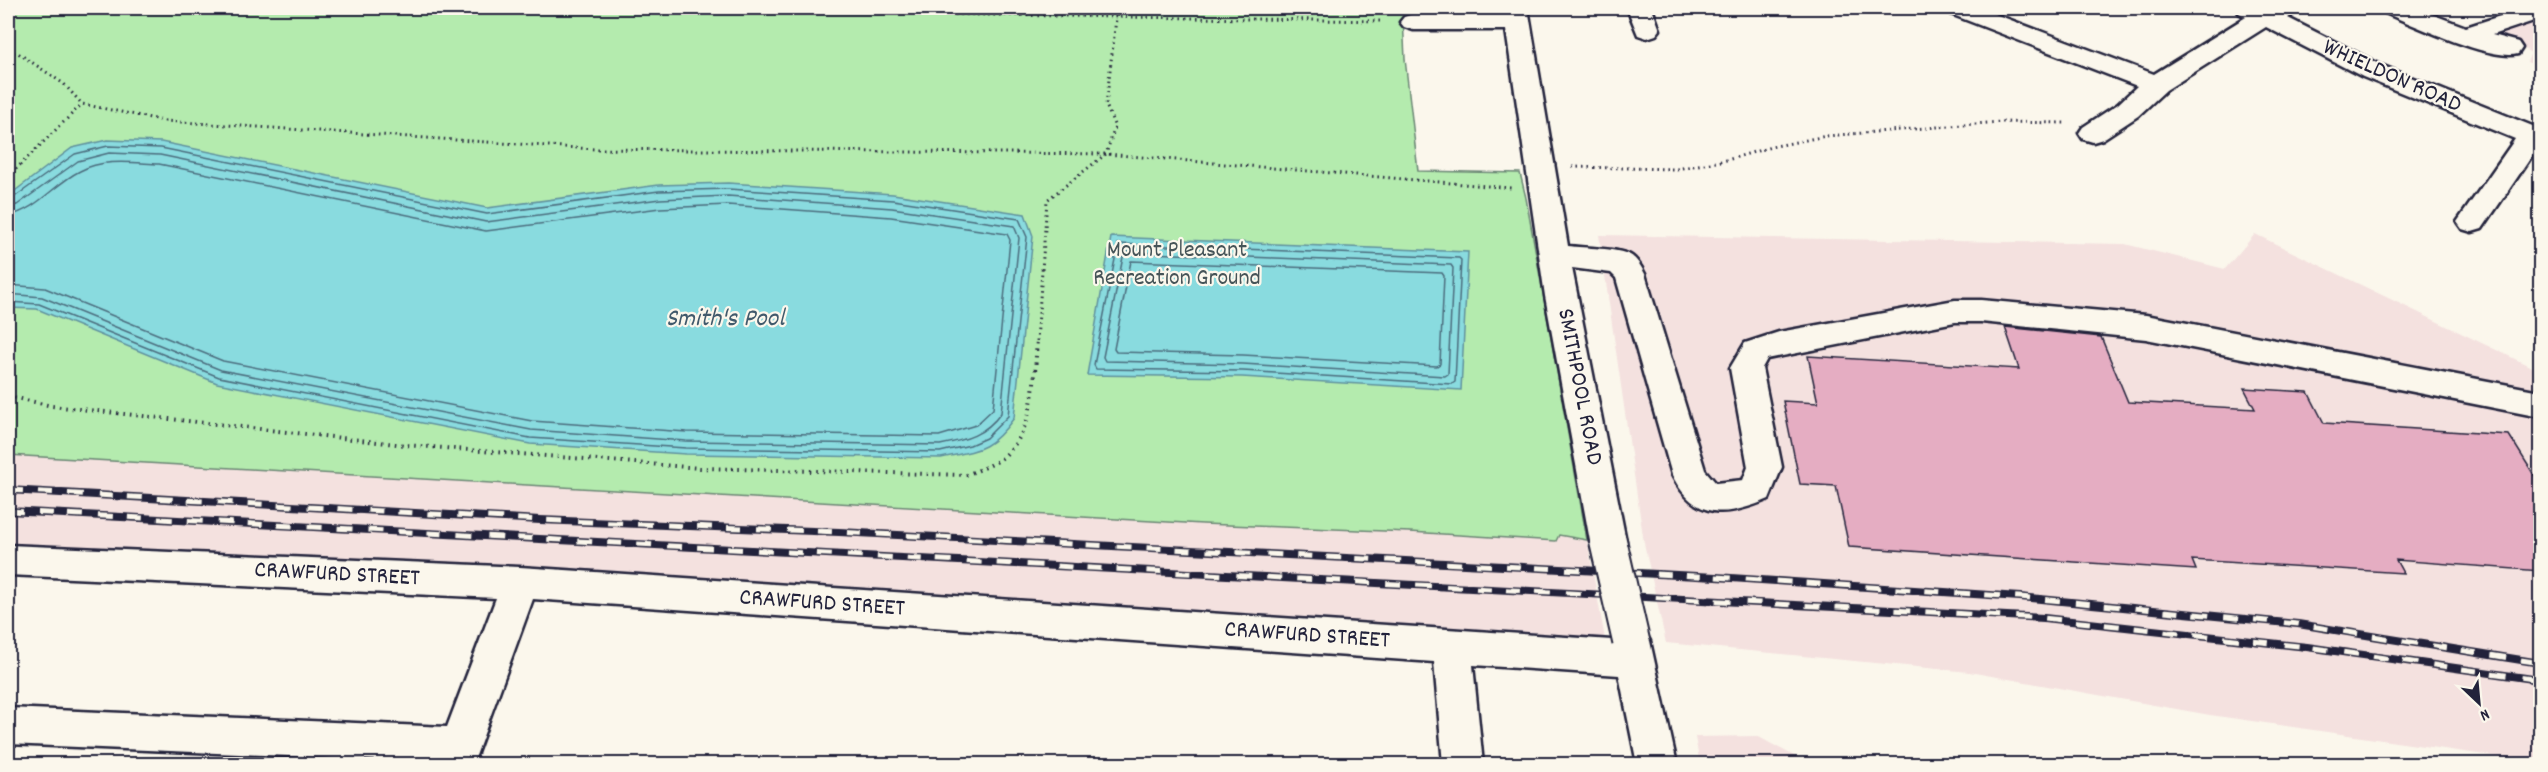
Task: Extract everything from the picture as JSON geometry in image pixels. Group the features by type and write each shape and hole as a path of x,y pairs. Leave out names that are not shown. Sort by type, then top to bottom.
{"street":[{"path":"1957,8 2156,84"},
{"path":"2093,132 2128,110 2156,84 2256,12 2296,8"},
{"path":"2394,8 2464,36 2508,48"},
{"path":"2464,36 2541,11"},
{"name":"WHIELDON ROAD","path":"2256,12 2372,71 2536,137"},
{"path":"1413,22 1516,15"},
{"name":"SMITHPOOL ROAD","path":"1516,15 1554,255 1608,541 1656,765"},
{"path":"2472,222 2536,137"},
{"path":"1554,255 1620,263 1630,274 1689,476 1702,492 1719,497 1739,497 1757,489 1765,467 1746,368 1756,351 1779,344 1955,311 1981,311 2146,327 2541,404"},
{"name":"CRAWFURD STREET","path":"8,560 519,584 1452,646 1633,650"},
{"path":"8,726 457,755 519,584"},
{"path":"1452,646 1463,765"}],"path":[{"path":"8,396 52,406 405,445 700,468 966,475 997,461 1020,438 1032,401 1047,200 1107,154 1115,127 1106,105 1116,19 1120,8"},
{"path":"933,14 1116,19 1413,22"},
{"path":"8,52 18,53 64,84 82,104 165,121 594,149 1107,154 1541,178 1677,169 1727,160 1771,147 1826,136 2000,122 2064,122 2093,132"},
{"path":"8,177 82,104"}],"shaded area":[{"path":"2540,19 2540,67 2527,62 2531,53 2498,33"},
{"path":"2255,234 2540,371 2540,763 2210,715 1969,672 1666,643 1644,543 1599,235 2125,244 2225,269"},
{"path":"8,455 1203,524 1410,532 1555,541 1559,534 1587,540 1605,639 560,570 8,544"},
{"path":"1757,736 1809,764 1700,764 1695,737"}],"green space":[{"name":"Mount Pleasant Recreation Ground","path":"8,8 1497,8 1498,16 1403,18 1405,59 1418,171 1520,173 1587,540 1559,535 1556,541 1410,532 1203,524 8,455"}],"water":[{"name":"Smith's Pool","path":"107,140 161,142 487,208 659,185 728,183 893,194 1025,214 1033,236 1014,418 998,437 983,447 941,458 686,454 530,444 217,383 37,309 8,308 8,196 72,148"},
{"path":"1111,237 1468,252 1461,390 1242,377 1087,375"}],"building":[{"path":"2005,327 2101,337 2128,402 2255,409 2244,388 2308,392 2324,423 2509,435 2541,486 2541,571 2396,560 2403,573 2192,560 2196,570 1849,547 1836,486 1800,484 1783,401 1818,403 1808,356 2019,369"}],"railway":[{"path":"8,490 540,520 839,532 1716,577 2020,597 2298,624 2540,663"},
{"path":"8,511 2044,618 2307,647 2540,680"}]}
